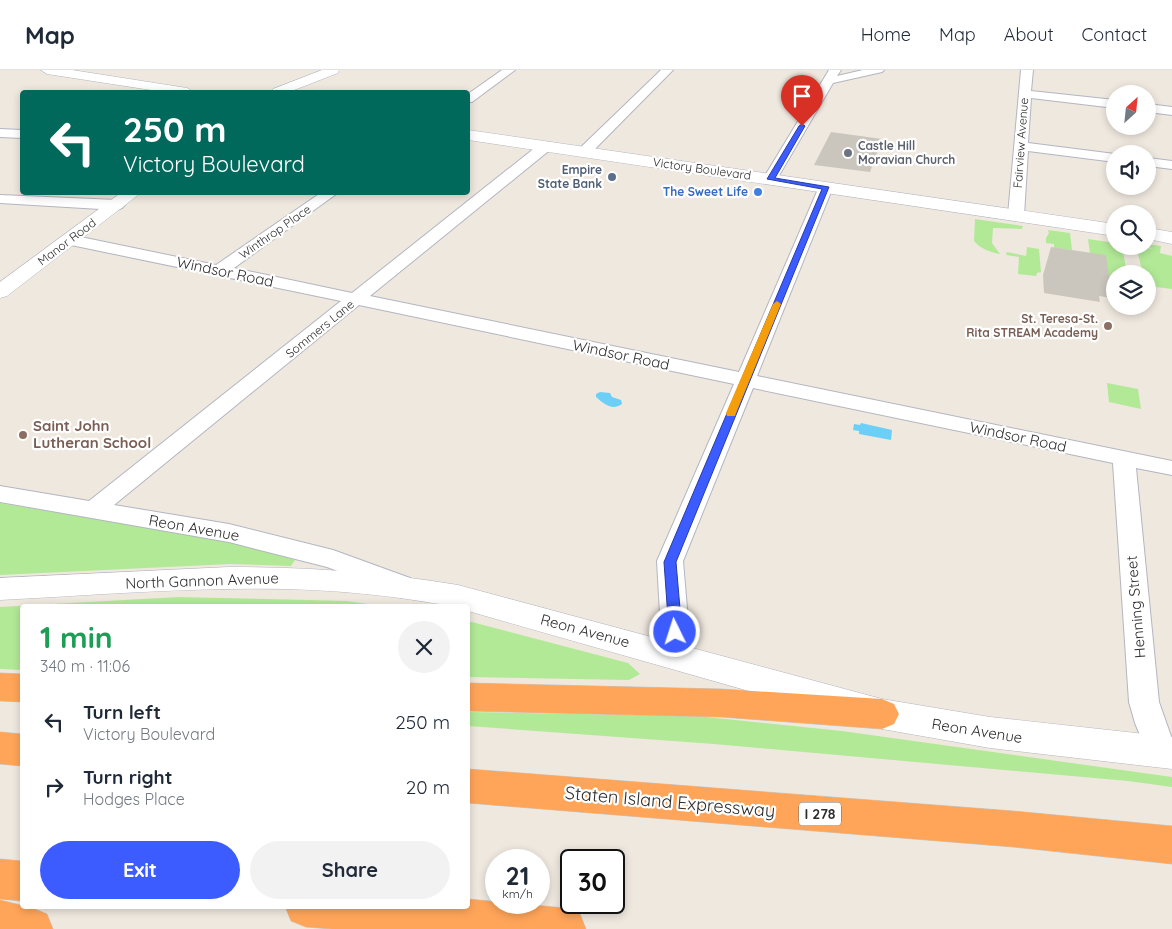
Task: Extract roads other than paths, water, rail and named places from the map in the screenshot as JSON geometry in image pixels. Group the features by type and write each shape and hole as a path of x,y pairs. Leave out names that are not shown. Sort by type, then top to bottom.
{"highway":[{"path":"0,688 20,688"},
{"path":"470,697 721,703 882,714"},
{"path":"0,748 20,750"},
{"name":"Staten Island Expressway","path":"470,786 1013,829 1172,845"},
{"path":"0,879 20,881"},
{"path":"340,909 565,929"},
{"path":"0,921 32,929"}],"main road":[{"path":"283,90 333,70"},
{"path":"58,71 175,90"},
{"name":"Victory Boulevard","path":"470,135 1106,229"},
{"name":"Manor Road","path":"0,292 130,195"},
{"path":"1156,235 1172,238"},
{"name":"North Gannon Avenue","path":"0,589 271,578 360,580 403,586"},
{"name":"Reon Avenue","path":"403,586 458,596 882,714 947,727 1013,737 1167,753"}],"street":[{"path":"470,98 509,70"},
{"path":"584,152 667,70"},
{"path":"770,179 832,76 878,70"},
{"name":"Fairview Avenue","path":"1016,215 1027,70"},
{"path":"1025,94 1106,103"},
{"path":"1156,109 1172,110"},
{"path":"0,132 20,134"},
{"name":"Sommers Lane","path":"93,510 357,300 546,146"},
{"path":"1022,146 1106,157"},
{"path":"1156,163 1172,166"},
{"path":"680,657 675,632 670,562 826,187"},
{"name":"Winthrop Place","path":"219,271 328,195"},
{"path":"0,199 117,205"},
{"name":"Windsor Road","path":"71,240 1172,468"},
{"name":"Henning Street","path":"1124,459 1144,702 1150,724 1167,753"},
{"name":"Reon Avenue","path":"0,494 230,533 333,559 403,586"}],"water":[{"path":"600,392 610,393 612,397 621,400 622,404 611,407 605,404 596,397 596,394"},
{"path":"861,423 892,430 891,440 859,434 859,431 853,430 854,424 860,425"}],"place":[{"name":"Castle Hill Moravian Church","path":"848,153"},
{"name":"Empire State Bank","path":"612,177"},
{"name":"The Sweet Life","path":"758,192"},
{"name":"St. Teresa-St. Rita STREAM Academy","path":"1108,326"},
{"name":"Saint John Lutheran School","path":"23,435"}]}
